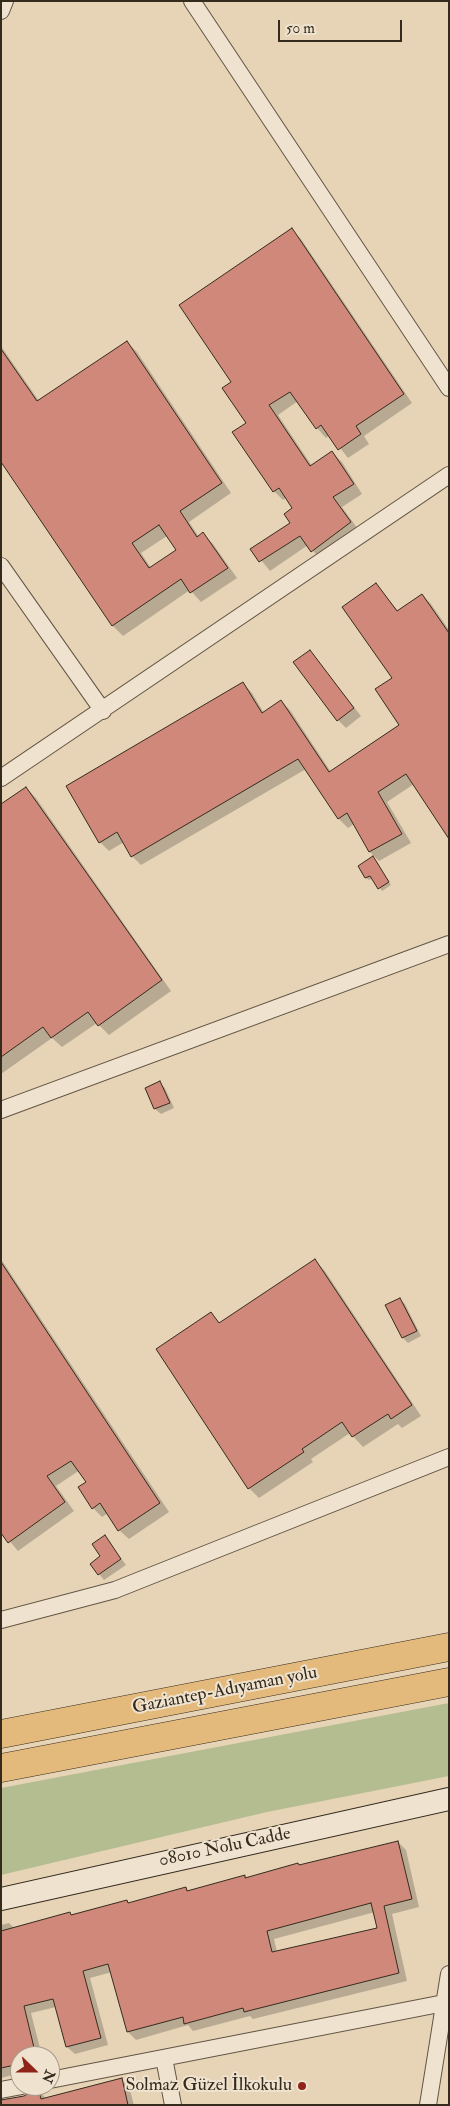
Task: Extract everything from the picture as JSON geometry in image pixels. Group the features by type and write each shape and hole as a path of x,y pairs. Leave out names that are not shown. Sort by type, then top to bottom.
{"highway":[{"name":"Gaziantep-Adıyaman yolu","path":"1,1734 449,1647"},
{"name":"Gaziantep-Adıyaman yolu","path":"1,1768 449,1682"}],"street":[{"path":"1,11 6,1"},
{"path":"192,1 449,388"},
{"path":"1,778 103,711 449,475"},
{"path":"1,566 103,711"},
{"path":"1,1110 449,944"},
{"path":"1,1620 115,1590 449,1457"},
{"name":"08010 Nolu Cadde","path":"1,1899 449,1799"},
{"path":"428,2105 447,2003 449,1974"},
{"path":"60,2078 447,2003"},
{"path":"164,2058 173,2105"}],"green space":[{"path":"449,1703 449,1776 267,1812 1,1875 1,1788"}],"building":[{"path":"292,228 404,394 356,426 361,434 338,450 321,425 316,429 290,392 269,405 310,466 332,451 354,484 333,497 351,522 311,552 300,536 259,562 250,549 290,523 284,514 292,508 279,488 273,492 232,432 246,423 222,388 231,382 179,305"},
{"path":"127,341 222,483 180,511 197,537 203,532 228,568 190,593 181,579 112,626 1,462 1,349 37,401","holes":["159,525 176,550 149,568 132,543"]},
{"path":"376,583 397,611 422,594 449,633 449,839 406,774 378,792 402,834 369,852 347,813 338,819 298,759 131,857 117,832 99,843 66,786 243,682 262,713 281,700 329,772 399,725 375,689 392,678 342,607"},
{"path":"310,650 354,708 337,721 293,662"},
{"path":"26,787 162,980 98,1026 88,1012 51,1038 43,1027 1,1057 1,804"},
{"path":"373,856 389,882 378,889 370,876 365,878 358,866"},
{"path":"160,1081 170,1103 154,1109 145,1088"},
{"path":"315,1259 412,1405 391,1419 388,1414 352,1437 342,1422 302,1449 304,1452 248,1489 156,1349 211,1312 219,1323"},
{"path":"1,1262 160,1503 118,1531 100,1503 92,1509 78,1487 86,1482 71,1461 47,1476 65,1502 8,1543 1,1533"},
{"path":"400,1298 417,1331 402,1338 385,1305"},
{"path":"105,1535 121,1559 98,1575 90,1564 100,1556 92,1544"},
{"path":"398,1841 412,1899 384,1906 399,1973 244,2012 243,2008 184,2024 183,2017 127,2032 108,1964 83,1971 101,2038 66,2047 53,1999 24,2006 34,2046 10,2046 10,2066 1,2068 1,1931 70,1912 71,1915 127,1900 128,1903 186,1887 187,1891 245,1875 245,1878 298,1863 299,1865","holes":["371,1903 377,1928 272,1952 267,1931"]},
{"path":"122,2078 128,2105 1,2105 1,2100 24,2096 40,2096 41,2099 60,2096 60,2094"}],"place":[{"name":"Solmaz Güzel İlkokulu","path":"302,2086"}]}
